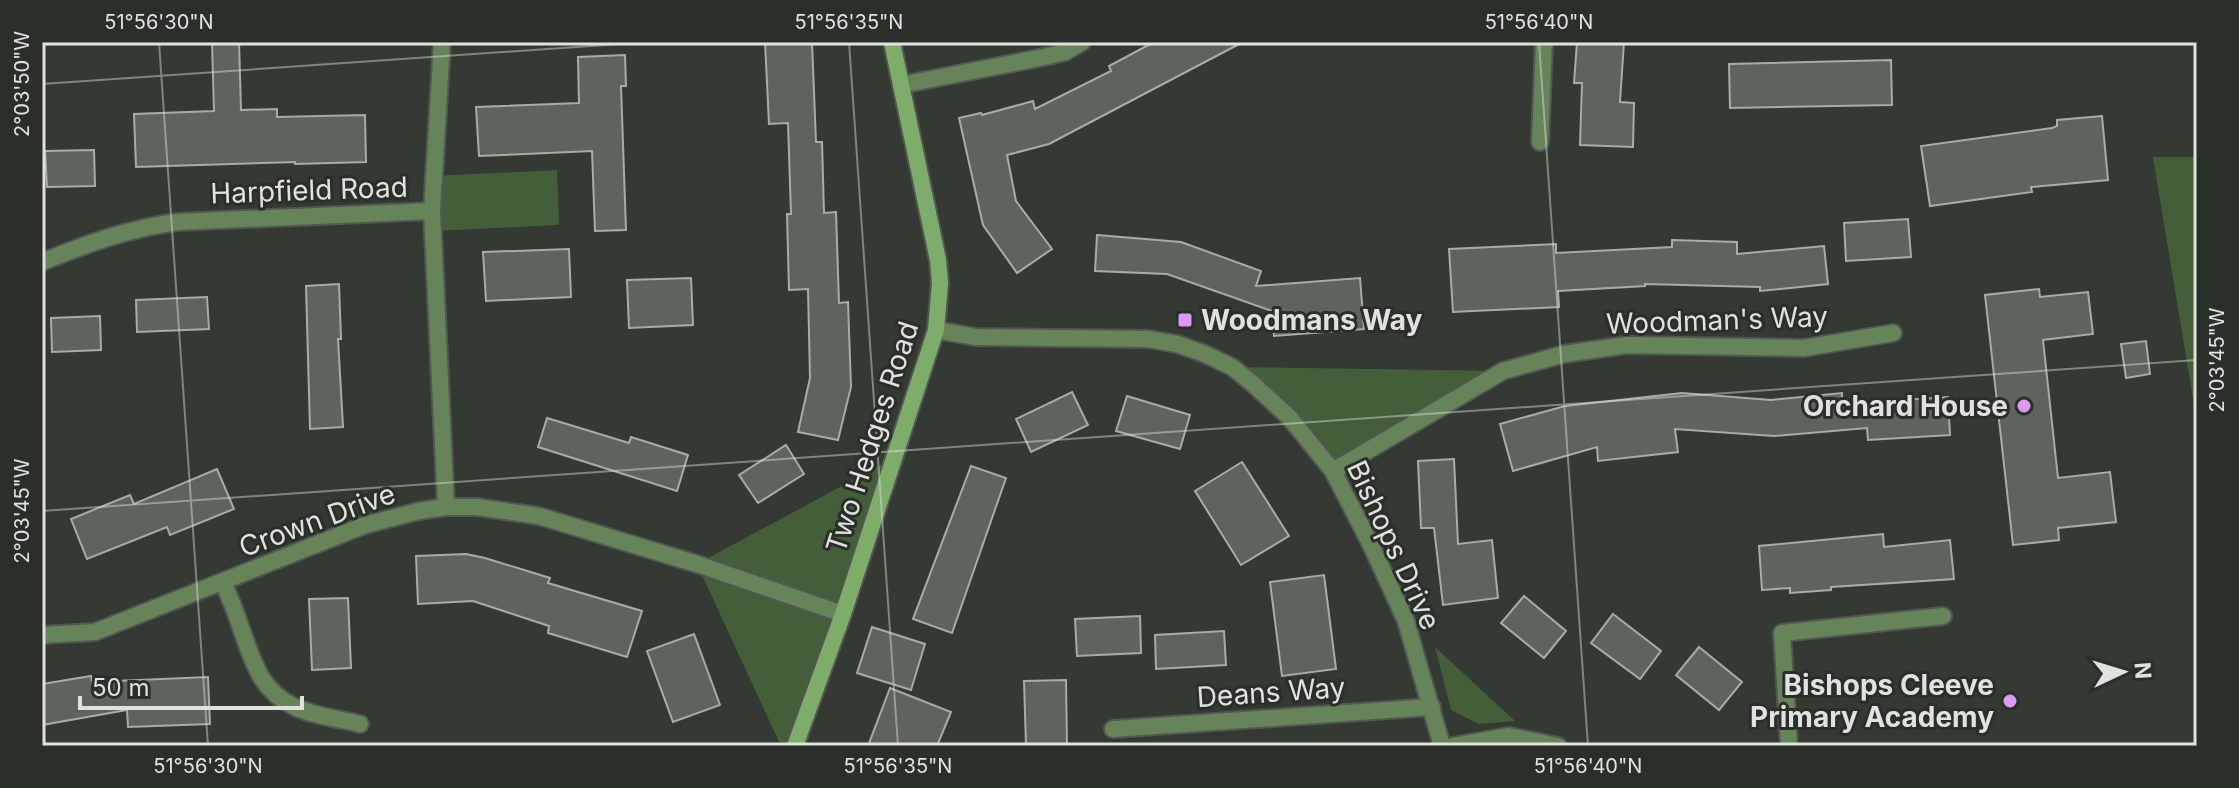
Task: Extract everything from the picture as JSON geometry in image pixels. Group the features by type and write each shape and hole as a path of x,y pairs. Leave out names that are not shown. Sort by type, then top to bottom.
{"street":[{"path":"432,211 442,42"},
{"name":"Two Hedges Road","path":"795,746 843,614 936,330 940,283 938,260 892,42"},
{"path":"901,85 1044,57 1065,52 1082,42"},
{"path":"1540,142 1544,42"},
{"name":"Harpfield Road","path":"42,262 113,234 177,222 432,211 446,507"},
{"name":"Bishops Drive","path":"936,330 976,337 1148,339 1177,344 1232,367 1271,400 1313,444 1333,471 1406,621 1442,746"},
{"name":"Woodman's Way","path":"1333,471 1503,371 1564,354 1627,345 1804,348 1893,333"},
{"name":"Crown Drive","path":"42,635 95,632 365,525 446,507 493,509 539,516 697,564 843,614"},
{"path":"223,582 249,656 264,683 296,708 360,724"},
{"path":"1789,746 1782,633 1943,616"},
{"name":"Deans Way","path":"1113,729 1432,707"},
{"path":"1453,746 1509,736 1558,746"}],"green space":[{"path":"2153,157 2197,157 2197,411 2195,411"},
{"path":"557,170 559,225 433,231 434,176"},
{"path":"1232,367 1503,371 1333,471"},
{"path":"894,458 794,746 781,746 697,564"},
{"path":"1435,647 1515,721 1479,724 1451,710"}],"building":[{"path":"239,42 241,110 277,109 277,117 365,115 366,162 136,167 134,114 214,111 212,43"},
{"path":"765,42 812,42 816,142 822,142 824,213 836,212 839,303 848,302 851,387 838,440 798,432 810,378 808,289 789,290 787,214 791,214 788,123 769,124"},
{"path":"1154,42 1243,42 1049,144 1007,155 1016,201 1052,249 1017,273 983,225 959,118 1033,101 1035,109 1111,71 1109,66"},
{"path":"1577,42 1624,42 1620,102 1634,103 1633,147 1580,145 1582,83 1574,83"},
{"path":"625,55 626,86 621,86 626,230 595,231 592,151 479,156 476,107 579,103 578,57"},
{"path":"1891,60 1892,105 1730,108 1729,64"},
{"path":"2102,116 2108,180 2031,187 2032,192 1930,206 1921,146 2052,128 2057,126 2057,120"},
{"path":"94,150 95,186 47,187 45,151"},
{"path":"1908,219 1911,257 1846,261 1844,223"},
{"path":"1097,235 1181,242 1261,271 1256,286 1360,278 1364,329 1274,336 1272,311 1167,274 1095,271"},
{"path":"1672,240 1737,242 1737,254 1824,246 1828,284 1760,291 1760,287 1645,284 1558,291 1559,307 1453,312 1449,249 1556,244 1556,253 1672,247"},
{"path":"569,249 571,297 486,301 483,252"},
{"path":"691,278 693,325 629,328 627,280"},
{"path":"339,284 341,339 338,339 343,427 310,429 306,286"},
{"name":"Orchard House","path":"2039,289 2040,297 2088,292 2093,334 2043,340 2058,478 2110,472 2116,522 2058,528 2059,540 2013,545 1985,295"},
{"path":"207,297 209,329 137,332 136,300"},
{"path":"100,316 101,350 52,352 51,318"},
{"path":"2146,341 2150,374 2126,378 2121,344"},
{"path":"1072,392 1088,425 1031,452 1016,419"},
{"path":"1682,393 1771,400 1842,393 1842,404 1948,397 1950,435 1868,440 1867,428 1774,436 1675,429 1678,452 1598,461 1597,447 1513,471 1500,424 1565,406"},
{"path":"1127,396 1190,415 1180,449 1116,431"},
{"path":"547,418 629,443 631,437 688,455 677,491 538,447"},
{"path":"786,445 804,474 758,503 739,475"},
{"path":"1454,459 1458,544 1492,540 1498,598 1443,605 1434,528 1421,528 1418,461"},
{"path":"1242,462 1289,536 1241,565 1195,491"},
{"path":"971,466 1006,478 952,633 913,619"},
{"path":"217,469 234,509 170,535 167,527 87,559 71,519 130,495 134,504"},
{"path":"1883,534 1884,547 1950,540 1954,579 1831,587 1831,590 1790,593 1790,588 1762,590 1759,546"},
{"path":"466,554 550,578 548,583 642,611 627,657 548,633 549,626 473,601 418,604 416,556"},
{"path":"1324,575 1336,669 1282,676 1270,582"},
{"path":"1524,596 1566,631 1544,658 1501,623"},
{"path":"348,598 351,668 312,670 309,599"},
{"path":"1613,614 1661,651 1640,679 1591,643"},
{"path":"1140,616 1141,653 1077,656 1075,619"},
{"path":"872,627 925,644 911,690 857,673"},
{"path":"1224,631 1226,665 1156,669 1155,635"},
{"path":"694,634 720,705 673,722 647,651"},
{"path":"1699,647 1742,682 1719,710 1676,675"},
{"path":"91,676 92,682 208,677 210,724 128,727 127,710 42,725 42,684"},
{"path":"1066,680 1067,746 1026,746 1024,681"},
{"path":"890,688 951,712 937,746 868,746"}],"place":[{"name":"Woodmans Way","path":"1185,320"},
{"name":"Orchard House","path":"2024,406"},
{"name":"Bishops Cleeve Primary Academy","path":"2010,701"}]}
